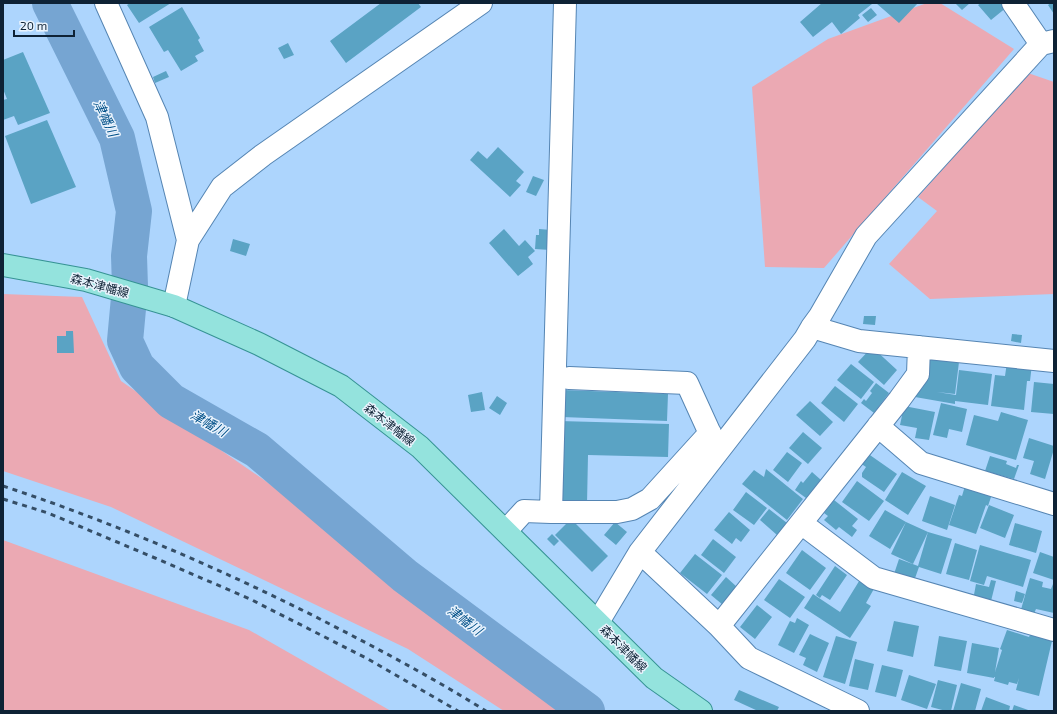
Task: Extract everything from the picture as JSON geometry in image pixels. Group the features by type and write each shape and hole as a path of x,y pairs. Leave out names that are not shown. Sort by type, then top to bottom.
{"main road":[{"name":"森本津幡線","path":"3,265 86,280 174,306 259,344 341,386 420,446 654,678 701,711"}],"street":[{"path":"106,3 157,117 188,240"},
{"path":"174,306 188,240 222,187 263,155 481,3"},
{"path":"551,512 565,3"},
{"path":"506,531 524,511 617,512 632,510 650,499 714,442 805,339 866,236 1048,42 1013,3"},
{"path":"812,327 859,341 1054,361"},
{"path":"719,626 802,523 918,374 919,347"},
{"path":"569,378 688,383 714,442"},
{"path":"878,426 920,462 1054,504"},
{"path":"598,622 640,552 714,442"},
{"path":"802,523 874,578 1054,630"},
{"path":"640,552 719,626 749,658 858,711"}],"shaded area":[{"path":"927,3 940,3 1014,49 824,268 765,267 752,87 828,39"},
{"path":"1028,73 1054,82 1054,294 930,299 889,264 937,211 918,197"},
{"path":"3,294 82,297 121,381 267,482 566,711 504,711 408,649 111,507 3,471"},
{"path":"3,540 249,630 391,711 3,711"}],"building":[{"path":"130,3 171,3 139,23 127,5"},
{"path":"381,3 418,3 421,7 346,63 330,41"},
{"path":"822,3 872,4 858,15 860,18 841,34 832,22 813,37 800,22"},
{"path":"876,3 918,3 899,23"},
{"path":"955,3 970,3 962,10"},
{"path":"981,3 1003,3 1007,7 991,20 978,5"},
{"path":"1054,3 1054,14 1048,5"},
{"path":"182,7 200,38 198,40 204,51 195,56 198,61 181,71 168,50 164,52 149,27"},
{"path":"871,8 877,15 868,22 862,15"},
{"path":"288,43 294,55 284,59 278,48"},
{"path":"23,52 50,113 18,125 14,116 3,120 3,100 7,99 3,89 3,60"},
{"path":"166,71 169,77 155,83 153,77"},
{"path":"47,120 76,187 31,204 5,136"},
{"path":"498,147 524,172 516,181 521,185 510,197 470,160 478,151 487,159"},
{"path":"533,176 544,180 536,196 526,192"},
{"path":"504,229 519,246 525,240 535,251 528,257 533,264 518,276 489,243"},
{"path":"539,229 551,230 550,250 535,249 536,235 539,235"},
{"path":"233,239 250,244 246,256 230,251"},
{"path":"864,316 876,316 875,325 863,324"},
{"path":"66,331 73,331 74,353 57,353 57,336 66,336"},
{"path":"1012,334 1022,335 1021,343 1011,341"},
{"path":"872,347 897,370 884,385 858,362"},
{"path":"926,358 959,362 955,394 937,392 956,395 959,370 992,374 988,405 955,401 955,404 915,397 916,389 922,389"},
{"path":"1007,362 1032,364 1030,381 1027,381 1024,410 991,406 995,375 1005,376"},
{"path":"851,364 874,382 861,399 837,380"},
{"path":"1034,382 1054,384 1054,414 1031,412"},
{"path":"876,383 889,393 874,413 861,403 864,399 866,401 872,393 870,391"},
{"path":"835,386 858,404 844,422 821,403"},
{"path":"563,390 668,394 667,421 562,417"},
{"path":"482,392 485,410 471,412 468,395"},
{"path":"497,396 507,403 500,415 489,408"},
{"path":"810,401 833,422 820,436 796,415"},
{"path":"941,403 967,409 962,432 949,429 947,438 933,435"},
{"path":"904,406 935,412 929,440 915,438 917,428 900,425"},
{"path":"1001,412 1028,420 1016,460 966,445 974,415 998,421"},
{"path":"559,421 669,424 668,457 588,455 587,504 557,503"},
{"path":"803,432 822,448 808,464 789,448"},
{"path":"1029,438 1054,446 1045,479 1030,474 1034,461 1023,458"},
{"path":"787,452 802,463 788,482 773,470"},
{"path":"867,453 897,474 884,492 862,477 862,473 866,467 860,463"},
{"path":"990,456 1007,461 1006,464 1016,468 1017,465 1019,465 1014,479 985,471"},
{"path":"766,469 803,499 787,520 742,484 754,470 764,477"},
{"path":"812,472 821,480 806,498 795,490 801,481 803,483"},
{"path":"902,472 926,486 908,515 885,500"},
{"path":"857,481 884,501 869,521 842,502"},
{"path":"965,486 992,494 988,506 986,505 976,534 949,525 959,495 962,496"},
{"path":"746,492 767,508 754,525 733,510"},
{"path":"930,496 955,505 947,530 922,521"},
{"path":"834,500 858,519 852,526 857,530 852,537 839,527 836,530 824,520 828,516 824,513"},
{"path":"989,505 1014,515 1005,538 980,528"},
{"path":"769,509 787,523 777,535 760,520"},
{"path":"885,510 906,522 890,549 869,536"},
{"path":"729,512 750,530 741,542 736,538 732,544 714,530"},
{"path":"571,519 608,556 592,572 555,535"},
{"path":"615,522 627,532 616,545 604,535"},
{"path":"906,522 928,532 913,564 891,554"},
{"path":"1015,523 1042,531 1036,553 1009,545"},
{"path":"928,532 952,539 941,574 919,567 914,581 894,574 899,559 918,566"},
{"path":"552,534 559,541 554,546 547,539"},
{"path":"713,539 736,557 724,573 701,555"},
{"path":"955,543 977,550 969,580 946,574"},
{"path":"980,545 1031,560 1023,587 987,576 984,585 970,581"},
{"path":"802,550 826,568 810,590 786,573"},
{"path":"1040,552 1054,557 1054,580 1033,573"},
{"path":"695,554 722,575 707,594 680,573"},
{"path":"835,566 847,575 830,600 822,595 820,598 816,595"},
{"path":"726,577 737,587 723,605 711,595"},
{"path":"861,578 875,587 866,603 871,606 850,638 804,608 813,594 840,612"},
{"path":"1030,578 1043,582 1042,587 1051,589 1054,584 1054,613 1036,609 1033,616 1020,613"},
{"path":"779,579 805,597 790,618 764,600"},
{"path":"991,580 996,581 990,605 973,600 976,584 989,587"},
{"path":"1016,591 1025,594 1022,603 1014,601"},
{"path":"757,605 772,617 755,639 740,627"},
{"path":"797,618 809,625 794,653 778,645 790,621 795,623"},
{"path":"894,621 919,626 913,657 887,651"},
{"path":"1007,630 1029,637 1030,635 1052,641 1039,696 1016,690 1019,678 1017,684 1009,682 1008,685 994,681 995,677 967,673 972,643 999,648 995,672 1002,650 1000,649"},
{"path":"810,634 829,643 817,672 803,665 806,658 799,655"},
{"path":"836,636 857,642 845,684 823,677"},
{"path":"939,636 967,641 961,671 934,666"},
{"path":"855,659 874,664 868,690 849,686"},
{"path":"882,665 903,670 896,697 875,692"},
{"path":"909,675 936,684 927,709 901,700"},
{"path":"938,680 957,685 951,711 931,707"},
{"path":"961,683 981,689 975,711 953,711"},
{"path":"739,690 779,707 777,711 758,711 734,700"},
{"path":"986,697 1010,706 1009,711 981,711"},
{"path":"1014,705 1031,711 1012,711"}],"waterway":[{"name":"津幡川","path":"50,3 117,138 134,211 129,256 130,287 125,341 137,367 171,401 257,450 405,576 587,711"}],"railway":[{"path":"3,486 82,514 198,561 312,615 378,649 486,711"},
{"path":"3,499 48,513 250,599 368,659 458,711"}]}
